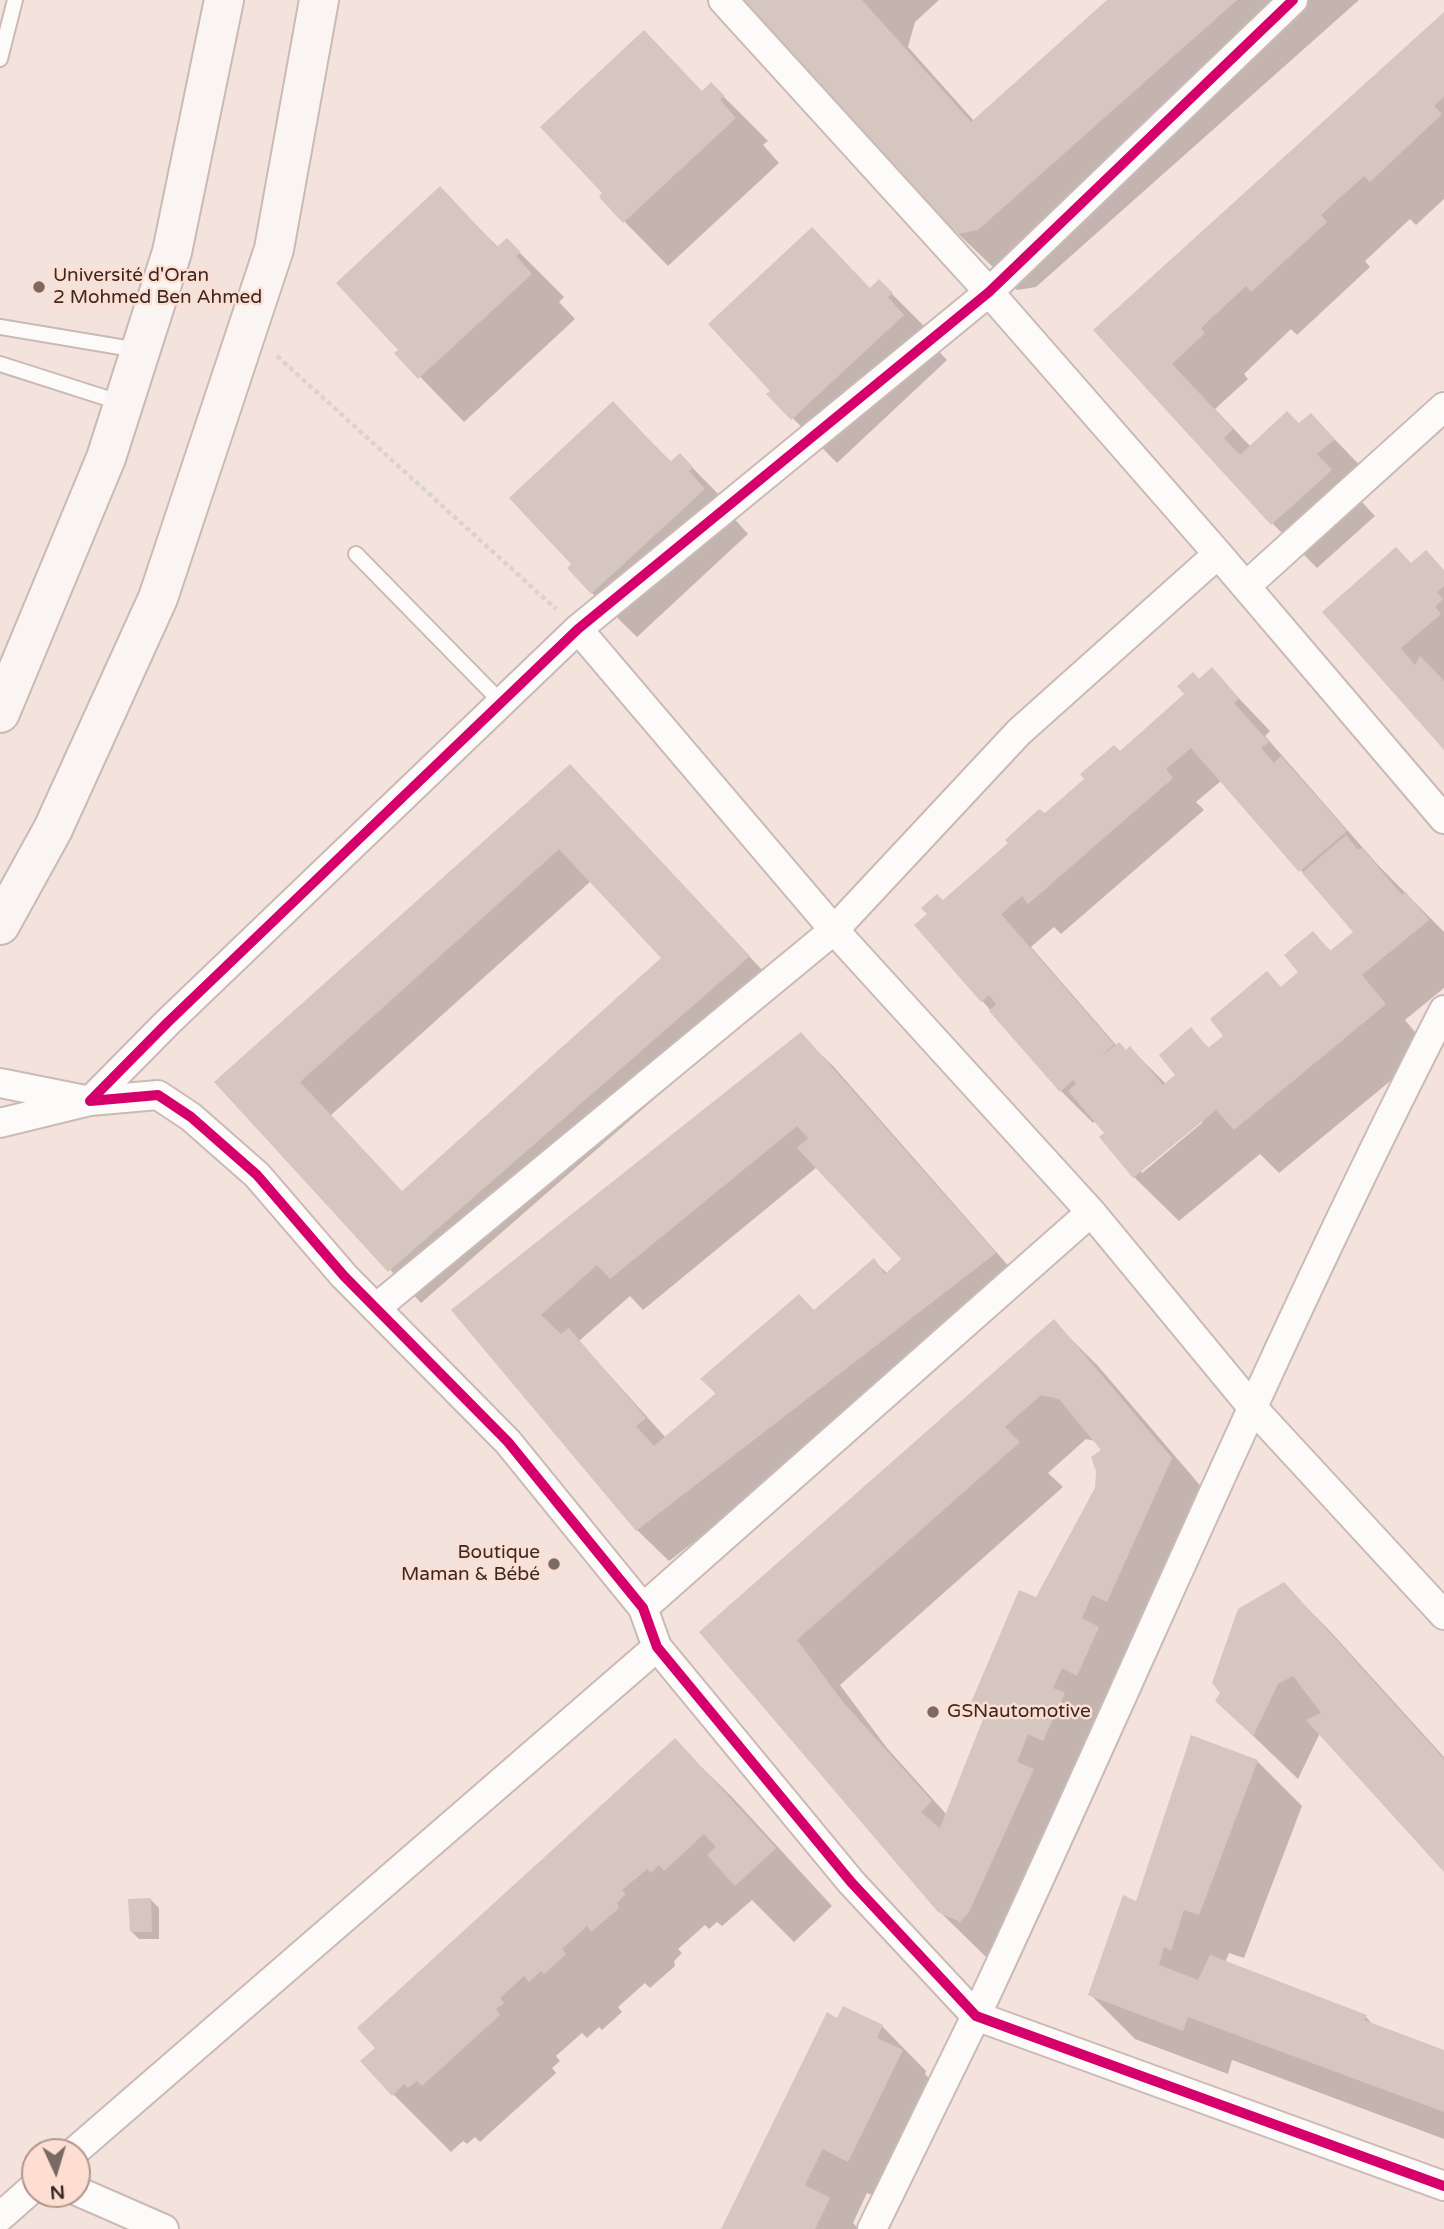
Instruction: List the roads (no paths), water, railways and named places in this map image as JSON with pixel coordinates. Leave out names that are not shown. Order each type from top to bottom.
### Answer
[{"type":"main road","points":[[0,713],[106,458],[172,252],[224,0]]},
{"type":"main road","points":[[0,925],[53,829],[158,598],[274,249],[319,0]]},
{"type":"street","points":[[723,0],[989,292],[1246,586],[1444,819]]},
{"type":"street","points":[[90,1101],[168,1022],[578,629],[989,292],[1293,0]]},
{"type":"street","points":[[1246,586],[1444,407]]},
{"type":"street","points":[[376,1308],[834,930],[1019,733],[1218,554]]},
{"type":"street","points":[[578,629],[834,930],[1091,1212],[1252,1408],[1444,1615]]},
{"type":"street","points":[[872,2229],[975,2016],[1252,1408],[1396,1104],[1444,1010]]},
{"type":"street","points":[[0,1083],[90,1101]]},
{"type":"street","points":[[0,1123],[90,1101],[158,1095],[191,1117],[257,1175],[344,1276],[508,1442],[643,1608],[657,1647],[851,1882],[975,2016],[1444,2186]]},
{"type":"street","points":[[643,1608],[1091,1212]]},
{"type":"street","points":[[90,2138],[657,1647]]},
{"type":"street","points":[[91,2197],[164,2229]]},
{"type":"street","points":[[0,2217],[21,2198]]},
{"type":"lane","points":[[0,59],[15,0]]},
{"type":"lane","points":[[0,327],[140,350]]},
{"type":"lane","points":[[0,364],[123,403]]},
{"type":"lane","points":[[356,554],[501,702]]},
{"type":"place","name":"Université d'Oran 2 Mohmed Ben Ahmed","points":[[39,287]]},
{"type":"place","name":"Boutique Maman & Bébé","points":[[554,1564]]},
{"type":"place","name":"GSNautomotive","points":[[933,1712]]}]
